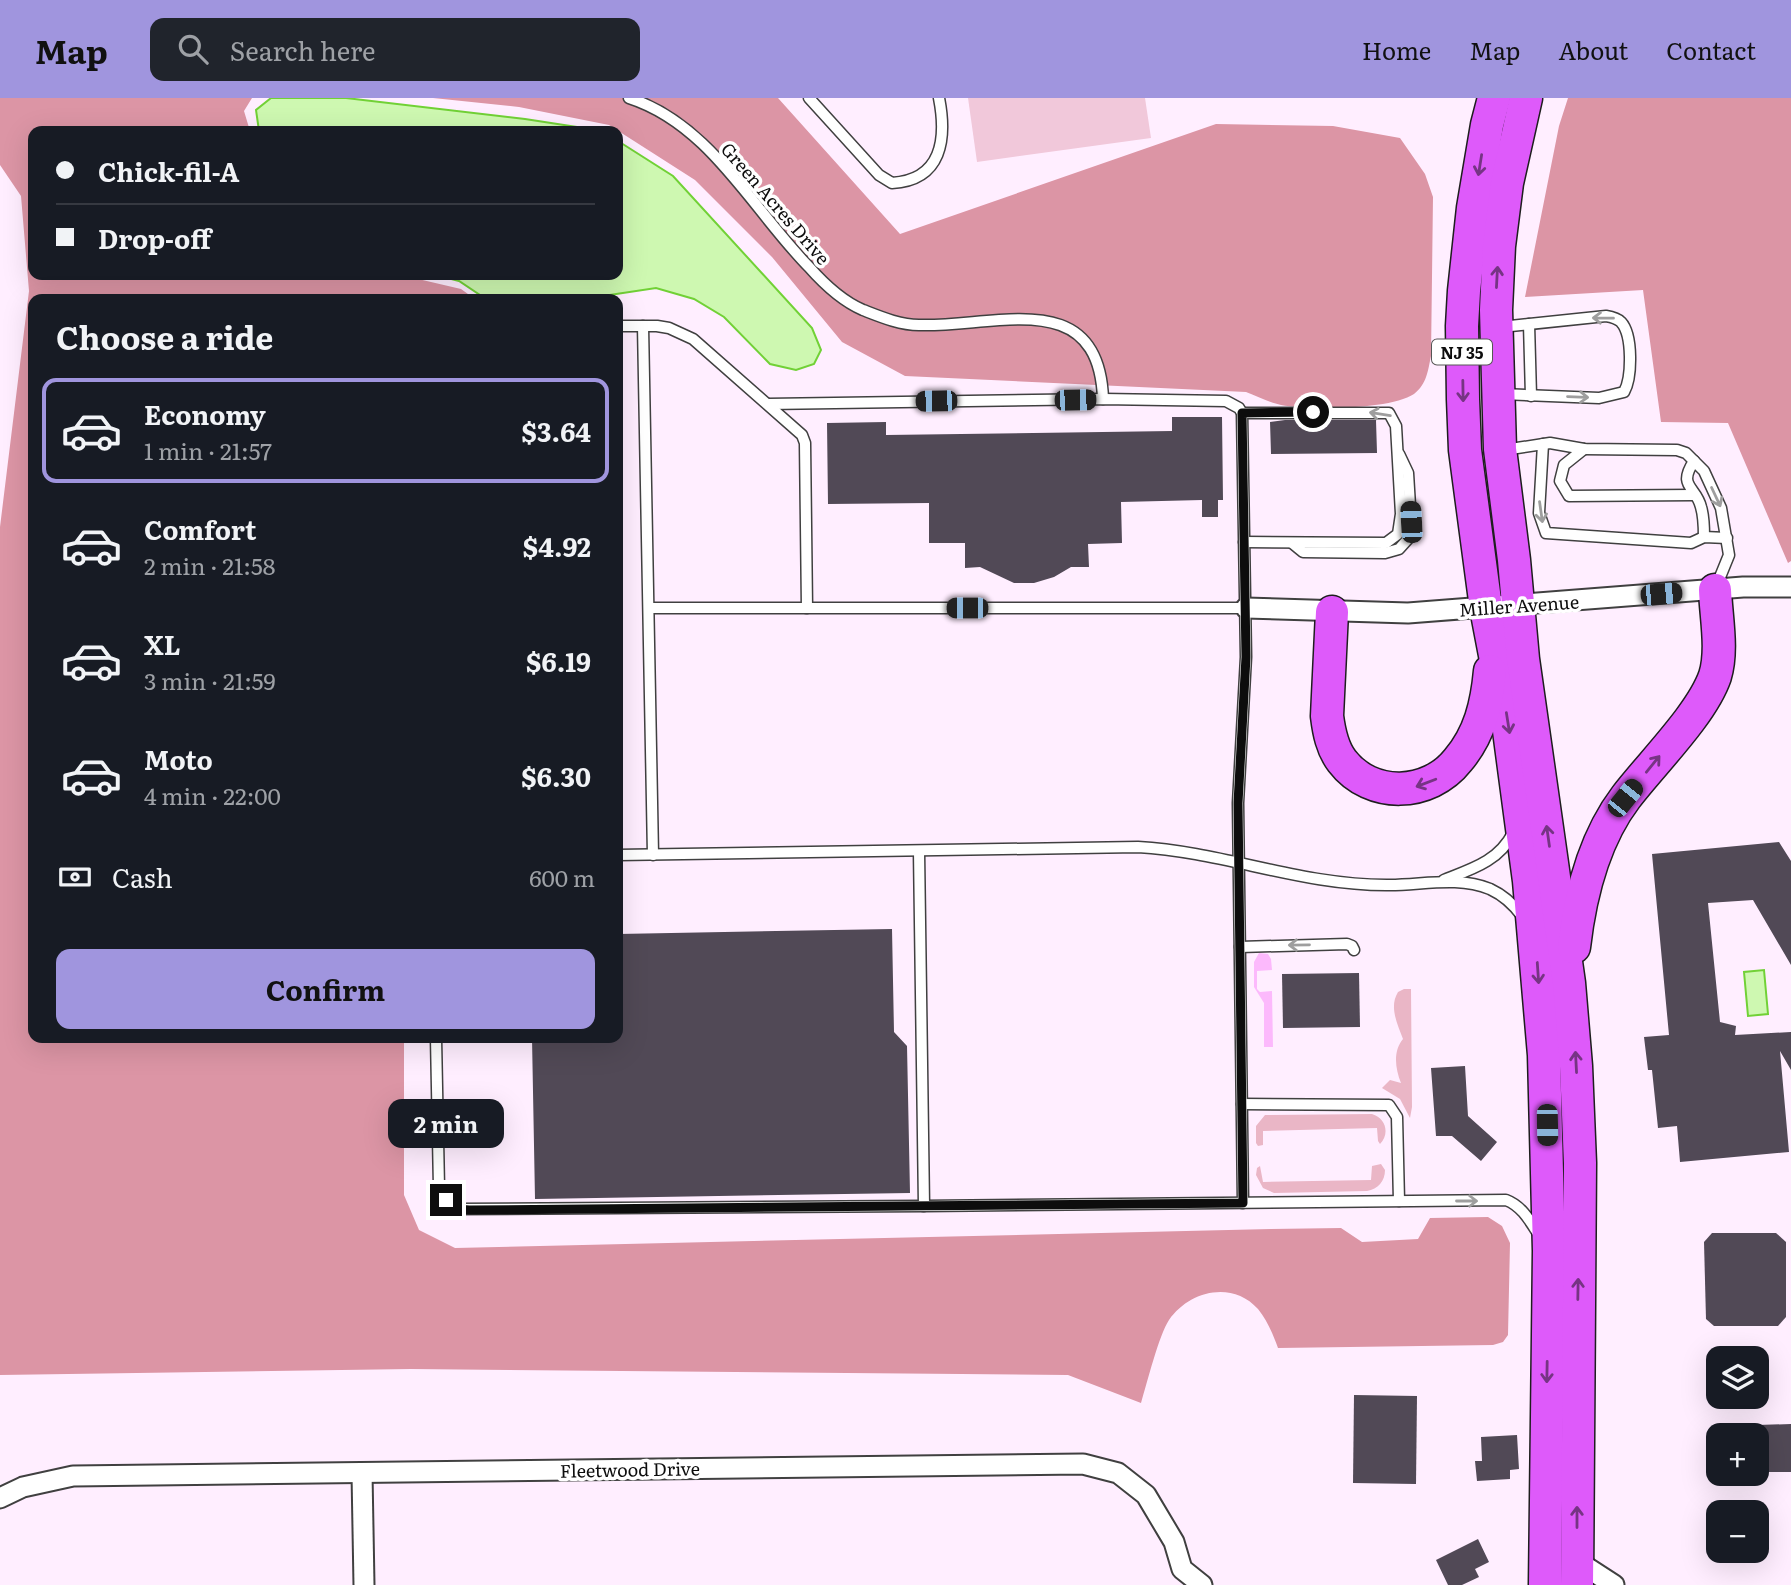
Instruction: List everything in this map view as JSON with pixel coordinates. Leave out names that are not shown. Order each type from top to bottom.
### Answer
[{"type":"highway","name":"NJ 35","points":[[1494,98],[1473,208],[1462,326],[1465,450],[1486,608],[1508,723],[1536,939],[1547,1106],[1549,1251],[1545,1585]]},
{"type":"highway","name":"NJ 35","points":[[1526,98],[1507,183],[1502,221],[1496,327],[1500,451],[1523,659],[1569,983],[1576,1066],[1580,1163],[1577,1573]]},
{"type":"highway","points":[[1569,983],[1583,894],[1601,839],[1625,798],[1696,710],[1715,675],[1718,661],[1715,590]]},
{"type":"highway","points":[[1332,612],[1327,716],[1329,732],[1343,762],[1357,776],[1374,785],[1390,789],[1425,785],[1443,775],[1471,743],[1483,713],[1493,642]]},
{"type":"street","name":"Miller Avenue","points":[[1246,608],[1408,613],[1743,587],[1791,587]]},
{"type":"street","name":"Fleetwood Drive","points":[[0,1498],[23,1488],[73,1476],[1083,1464],[1118,1473],[1146,1495],[1174,1542],[1181,1577],[1202,1585]]},
{"type":"street","points":[[362,1473],[364,1585]]},
{"type":"street","points":[[1577,1573],[1614,1585]]},
{"type":"lane","name":"Green Acres Drive","points":[[629,98],[646,104],[681,124],[708,148],[795,253],[826,285],[854,306],[886,319],[915,325],[1018,318],[1065,325],[1080,335],[1091,349],[1098,365],[1103,399]]},
{"type":"lane","points":[[808,98],[879,175],[892,183],[919,177],[935,159],[944,133],[939,98]]},
{"type":"lane","points":[[1496,327],[1606,316],[1616,318],[1623,324],[1627,334],[1630,365],[1629,384],[1624,392],[1599,398],[1499,394]]},
{"type":"lane","points":[[1529,324],[1531,396]]},
{"type":"lane","points":[[623,326],[669,328],[693,339],[798,429],[805,443],[807,608]]},
{"type":"lane","points":[[643,326],[653,855]]},
{"type":"lane","points":[[768,404],[1103,399],[1226,401],[1239,408],[1242,413],[1246,608],[1245,684],[1238,792],[1243,1203]]},
{"type":"lane","points":[[1242,413],[1386,412],[1391,415],[1395,423],[1401,522],[1398,534],[1391,541],[1379,544],[1244,542]]},
{"type":"lane","points":[[1500,451],[1543,444],[1584,449],[1677,450],[1686,453],[1704,471],[1721,508],[1729,555],[1715,590]]},
{"type":"lane","points":[[1543,444],[1539,513],[1546,533],[1691,543],[1704,537],[1727,538]]},
{"type":"lane","points":[[1584,449],[1564,465],[1560,481],[1569,496],[1693,495]]},
{"type":"lane","points":[[1694,461],[1686,473],[1688,486],[1701,504],[1704,537]]},
{"type":"lane","points":[[649,608],[1246,608]]},
{"type":"lane","points":[[623,855],[1138,847],[1171,849],[1300,877],[1349,884],[1394,885],[1444,880],[1484,864],[1501,853],[1512,836],[1520,813]]},
{"type":"lane","points":[[919,851],[924,1206]]},
{"type":"lane","points":[[1444,880],[1489,889],[1509,901],[1521,914],[1536,939]]},
{"type":"lane","points":[[1240,947],[1348,944],[1354,950]]},
{"type":"lane","points":[[436,1043],[439,1188],[446,1200],[458,1209],[1506,1200],[1528,1217],[1549,1251]]},
{"type":"lane","points":[[1242,1104],[1382,1104],[1392,1108],[1397,1118],[1399,1201]]},
{"type":"shaded area","points":[[0,98],[252,98],[244,111],[248,126],[28,126],[28,279],[21,196],[0,165]]},
{"type":"shaded area","points":[[271,98],[346,98],[570,126],[258,126],[256,110]]},
{"type":"shaded area","points":[[433,98],[778,98],[900,234],[1216,124],[1333,126],[1400,138],[1425,174],[1433,197],[1431,356],[1428,372],[1418,390],[1403,399],[1369,406],[1329,408],[1281,405],[1246,392],[905,376],[842,342],[772,257],[695,180],[623,134],[623,126],[611,126],[519,107]]},
{"type":"shaded area","points":[[968,98],[1145,98],[1151,138],[977,162]]},
{"type":"shaded area","points":[[1568,98],[1791,98],[1791,561],[1788,563],[1728,423],[1661,422],[1643,290],[1525,297],[1559,126]]},
{"type":"shaded area","points":[[623,144],[673,176],[812,328],[821,350],[814,364],[796,370],[770,364],[724,317],[694,299],[656,288],[616,294],[478,294],[455,280],[623,280]]},
{"type":"shaded area","points":[[28,280],[422,280],[461,289],[468,294],[29,294]]},
{"type":"shaded area","points":[[28,299],[28,1043],[404,1043],[404,1195],[419,1230],[455,1248],[1341,1228],[1362,1242],[1418,1239],[1430,1218],[1488,1217],[1502,1226],[1510,1243],[1508,1335],[1503,1342],[1493,1345],[1278,1348],[1270,1327],[1248,1300],[1236,1294],[1211,1293],[1188,1302],[1169,1320],[1157,1348],[1141,1403],[1068,1375],[411,1369],[0,1375],[0,527]]},
{"type":"shaded area","points":[[1764,970],[1768,1014],[1748,1016],[1744,972]]},
{"type":"shaded area","points":[[1411,989],[1410,1118],[1400,1099],[1382,1088],[1390,1080],[1401,1083],[1396,1060],[1403,1039],[1394,1003],[1398,992]]},
{"type":"shaded area","points":[[1372,1114],[1381,1119],[1385,1127],[1385,1136],[1380,1144],[1377,1128],[1263,1131],[1263,1145],[1258,1146],[1256,1143],[1256,1126],[1265,1115]]},
{"type":"shaded area","points":[[1381,1164],[1385,1170],[1382,1181],[1367,1191],[1274,1193],[1263,1188],[1256,1175],[1260,1166],[1263,1182],[1371,1180],[1372,1166]]},
{"type":"sand","points":[[1259,953],[1268,954],[1271,959],[1272,970],[1257,971],[1257,989],[1260,992],[1272,991],[1273,1047],[1264,1047],[1264,1003],[1254,987],[1254,962]]},
{"type":"building","points":[[1172,417],[1222,417],[1223,500],[1218,500],[1218,517],[1202,517],[1202,500],[1121,502],[1122,543],[1088,544],[1089,567],[1071,567],[1054,577],[1034,583],[1014,583],[980,567],[965,568],[965,543],[929,543],[929,503],[828,504],[827,423],[886,422],[886,435],[1172,431]]},
{"type":"building","points":[[1376,420],[1377,453],[1271,454],[1270,422]]},
{"type":"building","points":[[1779,842],[1791,861],[1791,965],[1753,900],[1708,903],[1720,1022],[1736,1026],[1735,1035],[1791,1032],[1791,1070],[1780,1051],[1789,1152],[1680,1162],[1677,1126],[1658,1128],[1652,1070],[1648,1070],[1644,1037],[1669,1035],[1652,854]]},
{"type":"building","points":[[892,929],[894,1032],[907,1046],[910,1193],[535,1199],[532,1043],[623,1043],[623,934]]},
{"type":"building","points":[[1359,973],[1360,1027],[1283,1028],[1282,974]]},
{"type":"building","points":[[1465,1066],[1468,1116],[1497,1142],[1481,1161],[1452,1136],[1436,1136],[1431,1068]]},
{"type":"building","points":[[1712,1233],[1776,1233],[1786,1242],[1786,1317],[1778,1326],[1714,1326],[1706,1319],[1704,1242]]},
{"type":"building","points":[[1354,1395],[1417,1396],[1416,1484],[1353,1483]]},
{"type":"building","points":[[1791,1424],[1791,1472],[1769,1472],[1769,1425]]},
{"type":"building","points":[[1517,1435],[1519,1469],[1510,1470],[1510,1479],[1477,1481],[1475,1461],[1482,1461],[1481,1437]]},
{"type":"building","points":[[1478,1539],[1489,1562],[1475,1569],[1479,1577],[1462,1585],[1448,1585],[1436,1560]]},
{"type":"route","points":[[446,1200],[458,1209],[469,1210],[1243,1203],[1238,803],[1246,657],[1242,413],[1313,412]]}]
